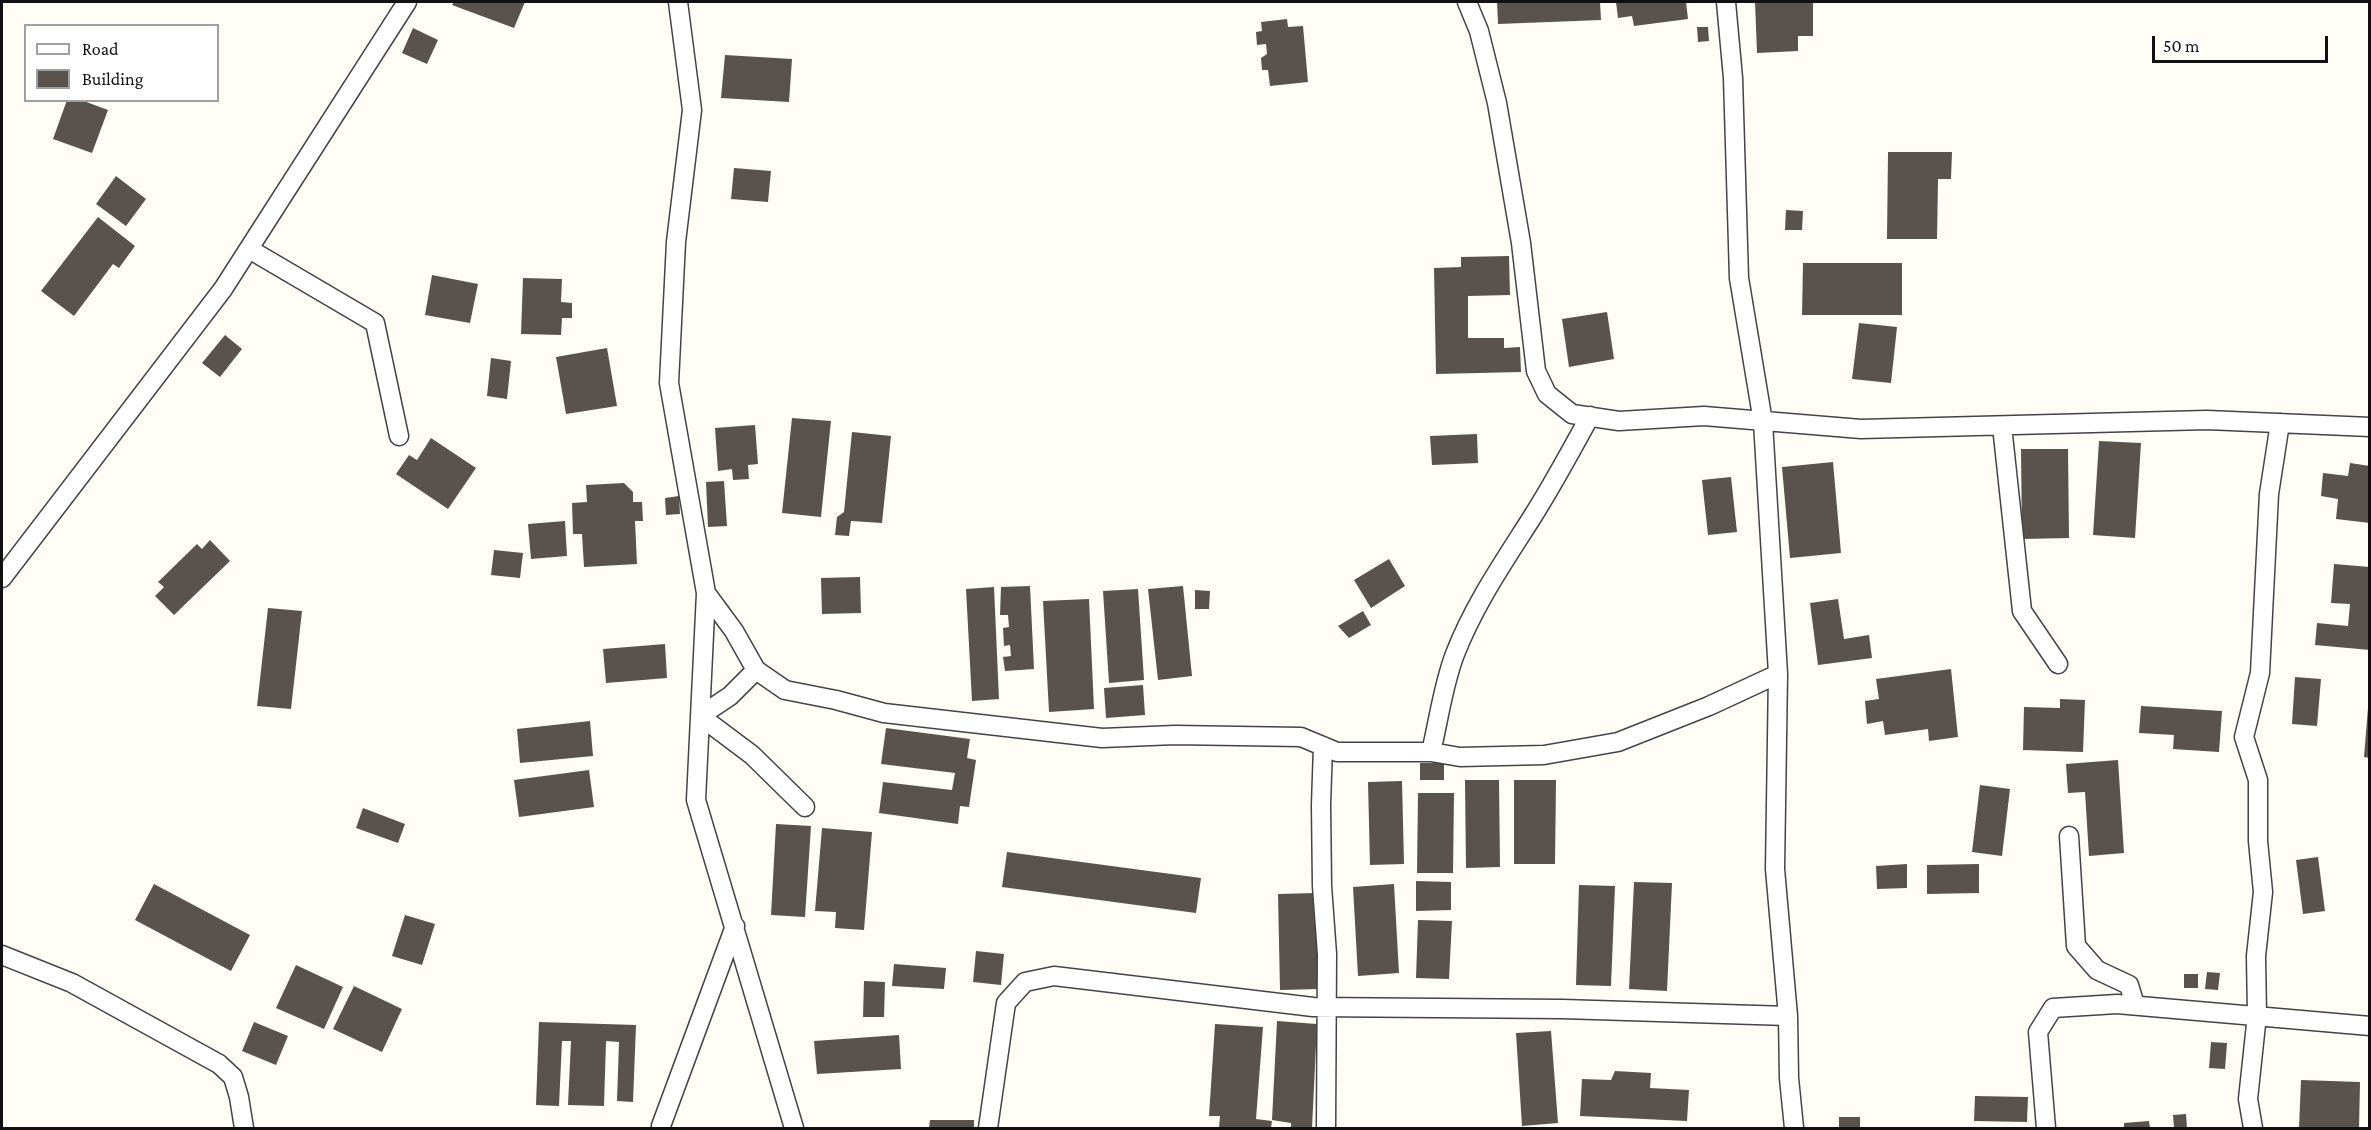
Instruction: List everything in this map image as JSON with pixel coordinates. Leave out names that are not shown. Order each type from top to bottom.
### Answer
[{"type":"street","points":[[2,578],[223,289],[407,2]]},
{"type":"street","points":[[678,2],[692,110],[676,242],[669,382],[706,593],[696,800],[794,1128]]},
{"type":"street","points":[[1467,2],[1479,31],[1497,103],[1521,243],[1536,371],[1547,394],[1572,414],[1619,421],[1704,416],[1861,429],[2207,420],[2370,427]]},
{"type":"street","points":[[1726,2],[1733,78],[1739,278],[1763,422],[1778,674],[1775,868],[1788,1016],[1789,1078],[1794,1128]]},
{"type":"street","points":[[249,249],[375,322],[399,436]]},
{"type":"street","points":[[1431,752],[1447,680],[1472,617],[1484,592],[1546,494],[1590,416]]},
{"type":"street","points":[[2253,1128],[2248,1099],[2257,1015],[2256,956],[2264,892],[2258,841],[2258,780],[2244,737],[2260,673],[2269,494],[2280,423]]},
{"type":"street","points":[[2001,426],[2022,611],[2058,664]]},
{"type":"street","points":[[706,593],[734,631],[756,670],[785,690],[836,700],[884,713],[1102,738],[1175,735],[1301,737],[1337,752],[1431,752],[1460,757],[1544,755],[1618,742],[1709,706],[1778,674]]},
{"type":"street","points":[[700,716],[730,696],[756,670]]},
{"type":"street","points":[[700,716],[752,755],[805,807]]},
{"type":"street","points":[[1323,746],[1321,805],[1328,1007],[1326,1128]]},
{"type":"street","points":[[2069,836],[2076,946],[2097,970],[2129,985],[2135,1005]]},
{"type":"street","points":[[661,1126],[735,926]]},
{"type":"street","points":[[2,955],[72,983],[219,1064],[233,1077],[244,1128]]},
{"type":"street","points":[[988,1128],[1006,1003],[1024,982],[1054,976],[1328,1007],[1573,1009],[1788,1016]]},
{"type":"street","points":[[2046,1128],[2038,1032],[2053,1008],[2135,1005],[2370,1026]]},
{"type":"building","points":[[454,2],[525,2],[514,28],[452,5]]},
{"type":"building","points":[[1497,2],[1600,2],[1601,20],[1498,24]]},
{"type":"building","points":[[1616,2],[1686,2],[1688,19],[1634,26],[1632,16],[1618,18]]},
{"type":"building","points":[[1755,2],[1813,2],[1813,36],[1798,36],[1798,51],[1757,53]]},
{"type":"building","points":[[1287,19],[1288,27],[1303,26],[1308,82],[1270,86],[1268,70],[1262,70],[1261,58],[1267,54],[1266,44],[1257,45],[1256,32],[1262,31],[1261,22]]},
{"type":"building","points":[[1697,27],[1708,27],[1709,41],[1698,42]]},
{"type":"building","points":[[413,28],[438,40],[427,64],[402,53]]},
{"type":"building","points":[[725,55],[792,59],[789,102],[721,98]]},
{"type":"building","points":[[66,102],[86,102],[108,110],[92,153],[53,139]]},
{"type":"building","points":[[1888,152],[1952,152],[1951,179],[1938,179],[1937,239],[1887,239]]},
{"type":"building","points":[[734,168],[771,171],[768,202],[731,199]]},
{"type":"building","points":[[116,176],[146,199],[126,226],[96,204]]},
{"type":"building","points":[[1786,210],[1803,211],[1802,230],[1785,230]]},
{"type":"building","points":[[98,217],[135,246],[119,268],[113,264],[74,316],[41,291]]},
{"type":"building","points":[[1509,256],[1510,295],[1468,296],[1468,338],[1504,338],[1504,348],[1520,347],[1521,372],[1436,374],[1434,268],[1461,267],[1461,257]]},
{"type":"building","points":[[1803,263],[1902,263],[1902,315],[1802,315]]},
{"type":"building","points":[[432,275],[478,284],[470,323],[425,315]]},
{"type":"building","points":[[523,278],[562,279],[561,302],[572,303],[572,318],[562,318],[561,335],[521,334]]},
{"type":"building","points":[[1607,312],[1614,359],[1569,367],[1562,319]]},
{"type":"building","points":[[1859,323],[1897,327],[1891,383],[1852,379]]},
{"type":"building","points":[[225,335],[242,349],[220,377],[202,363]]},
{"type":"building","points":[[607,348],[617,406],[566,414],[556,357]]},
{"type":"building","points":[[491,358],[511,361],[507,399],[487,396]]},
{"type":"building","points":[[792,418],[831,421],[821,517],[782,513]]},
{"type":"building","points":[[755,425],[758,464],[748,465],[749,479],[733,480],[732,469],[718,471],[715,428]]},
{"type":"building","points":[[852,432],[891,436],[882,523],[851,521],[849,536],[835,535],[837,517],[844,512]]},
{"type":"building","points":[[1477,434],[1478,463],[1432,465],[1430,436]]},
{"type":"building","points":[[431,438],[476,468],[448,509],[396,474],[409,455],[417,460]]},
{"type":"building","points":[[2099,441],[2141,443],[2135,538],[2093,535]]},
{"type":"building","points":[[2021,449],[2068,449],[2069,538],[2022,539]]},
{"type":"building","points":[[1833,462],[1841,553],[1790,558],[1782,467]]},
{"type":"building","points":[[2350,463],[2370,466],[2370,523],[2336,519],[2338,499],[2321,496],[2323,473],[2348,476]]},
{"type":"building","points":[[1731,477],[1737,532],[1708,535],[1702,480]]},
{"type":"building","points":[[724,481],[727,526],[708,527],[706,482]]},
{"type":"building","points":[[624,483],[633,492],[633,502],[642,502],[643,521],[635,521],[637,564],[584,567],[582,534],[573,534],[572,503],[587,502],[586,485]]},
{"type":"building","points":[[679,496],[680,514],[666,515],[665,498]]},
{"type":"building","points":[[565,521],[567,556],[531,559],[528,524]]},
{"type":"building","points":[[210,540],[230,561],[174,615],[155,596],[164,587],[158,582],[197,544],[202,549]]},
{"type":"building","points":[[494,550],[523,553],[520,578],[491,575]]},
{"type":"building","points":[[1389,559],[1405,586],[1371,608],[1354,580]]},
{"type":"building","points":[[2334,564],[2370,567],[2370,650],[2315,645],[2317,623],[2348,626],[2350,604],[2331,603]]},
{"type":"building","points":[[860,577],[861,613],[822,614],[821,578]]},
{"type":"building","points":[[1030,586],[1034,669],[1005,671],[1003,657],[1011,656],[1010,645],[1004,646],[1003,628],[1009,627],[1008,615],[1000,615],[1001,587]]},
{"type":"building","points":[[1183,586],[1192,676],[1158,680],[1148,589]]},
{"type":"building","points":[[994,587],[999,699],[972,701],[966,589]]},
{"type":"building","points":[[1138,589],[1144,680],[1109,683],[1103,591]]},
{"type":"building","points":[[1195,590],[1210,591],[1209,609],[1195,609]]},
{"type":"building","points":[[1089,599],[1094,709],[1049,712],[1043,601]]},
{"type":"building","points":[[1838,599],[1844,639],[1869,635],[1872,658],[1818,665],[1810,603]]},
{"type":"building","points":[[268,608],[302,611],[291,709],[257,706]]},
{"type":"building","points":[[1363,611],[1371,625],[1349,638],[1338,626]]},
{"type":"building","points":[[665,644],[667,678],[606,683],[603,649]]},
{"type":"building","points":[[1951,669],[1958,737],[1929,741],[1928,729],[1885,735],[1883,721],[1867,724],[1865,701],[1879,699],[1876,679]]},
{"type":"building","points":[[2295,677],[2321,679],[2317,726],[2292,724]]},
{"type":"building","points":[[1143,685],[1145,715],[1106,718],[1104,688]]},
{"type":"building","points":[[2060,699],[2085,700],[2083,752],[2023,750],[2024,707],[2060,708]]},
{"type":"building","points":[[2141,706],[2222,711],[2219,752],[2173,749],[2174,735],[2139,733]]},
{"type":"building","points":[[2368,708],[2370,708],[2370,758],[2364,757]]},
{"type":"building","points":[[590,721],[593,756],[520,763],[517,729]]},
{"type":"building","points":[[886,728],[970,739],[967,758],[976,760],[969,807],[960,806],[958,824],[879,813],[883,782],[952,790],[955,773],[881,764]]},
{"type":"building","points":[[2118,760],[2124,853],[2089,856],[2085,792],[2068,793],[2066,764]]},
{"type":"building","points":[[1420,763],[1444,763],[1444,780],[1420,780]]},
{"type":"building","points":[[589,770],[594,807],[519,817],[514,780]]},
{"type":"building","points":[[1465,780],[1499,780],[1500,867],[1466,868]]},
{"type":"building","points":[[1514,780],[1556,780],[1555,864],[1514,864]]},
{"type":"building","points":[[1402,781],[1404,864],[1370,865],[1368,782]]},
{"type":"building","points":[[1980,785],[2010,789],[2002,856],[1972,852]]},
{"type":"building","points":[[1418,793],[1454,793],[1453,873],[1417,873]]},
{"type":"building","points":[[363,808],[405,824],[398,843],[356,828]]},
{"type":"building","points":[[776,824],[811,826],[805,917],[771,915]]},
{"type":"building","points":[[822,828],[872,832],[864,930],[835,928],[836,912],[815,911]]},
{"type":"building","points":[[1007,852],[1201,878],[1196,913],[1002,887]]},
{"type":"building","points":[[2318,857],[2325,911],[2303,914],[2296,860]]},
{"type":"building","points":[[1907,864],[1907,888],[1877,889],[1876,866]]},
{"type":"building","points":[[1979,864],[1979,893],[1927,894],[1927,865]]},
{"type":"building","points":[[1416,881],[1451,882],[1451,910],[1416,911]]},
{"type":"building","points":[[1634,882],[1672,883],[1667,991],[1629,989]]},
{"type":"building","points":[[154,884],[250,935],[231,971],[135,920]]},
{"type":"building","points":[[1394,884],[1399,973],[1358,976],[1353,887]]},
{"type":"building","points":[[1579,885],[1615,886],[1611,986],[1576,985]]},
{"type":"building","points":[[1316,893],[1319,989],[1280,990],[1278,894]]},
{"type":"building","points":[[405,915],[435,924],[422,965],[392,956]]},
{"type":"building","points":[[1418,920],[1452,921],[1449,979],[1416,978]]},
{"type":"building","points":[[976,951],[1004,954],[1001,985],[973,982]]},
{"type":"building","points":[[894,964],[946,968],[944,989],[892,986]]},
{"type":"building","points":[[296,965],[343,987],[324,1029],[276,1008]]},
{"type":"building","points":[[2207,972],[2220,973],[2218,990],[2205,989]]},
{"type":"building","points":[[2184,974],[2198,974],[2198,988],[2184,988]]},
{"type":"building","points":[[864,981],[885,982],[884,1017],[863,1017]]},
{"type":"building","points":[[354,986],[402,1009],[382,1052],[333,1029]]},
{"type":"building","points":[[1277,1021],[1317,1024],[1312,1128],[1291,1128],[1291,1123],[1272,1120]]},
{"type":"building","points":[[254,1022],[288,1036],[276,1065],[242,1051]]},
{"type":"building","points":[[539,1022],[636,1025],[633,1102],[617,1101],[619,1042],[606,1041],[604,1106],[568,1105],[571,1041],[562,1041],[559,1106],[536,1105]]},
{"type":"building","points":[[1215,1024],[1263,1027],[1256,1119],[1272,1121],[1271,1128],[1219,1128],[1220,1116],[1209,1116]]},
{"type":"building","points":[[1551,1031],[1558,1123],[1522,1126],[1516,1033]]},
{"type":"building","points":[[899,1035],[901,1069],[817,1074],[814,1041]]},
{"type":"building","points":[[2211,1042],[2227,1043],[2225,1069],[2209,1068]]},
{"type":"building","points":[[1615,1071],[1651,1073],[1650,1088],[1689,1090],[1687,1121],[1580,1116],[1582,1079],[1611,1080]]},
{"type":"building","points":[[2301,1080],[2360,1082],[2359,1128],[2299,1128]]},
{"type":"building","points":[[1975,1096],[2028,1097],[2027,1122],[1974,1121]]},
{"type":"building","points":[[2186,1114],[2187,1128],[2174,1128],[2173,1115]]},
{"type":"building","points":[[1839,1117],[1860,1117],[1860,1128],[1839,1128]]},
{"type":"building","points":[[930,1120],[974,1120],[974,1128],[929,1128]]},
{"type":"building","points":[[2149,1121],[2150,1128],[2124,1128],[2124,1123]]}]
